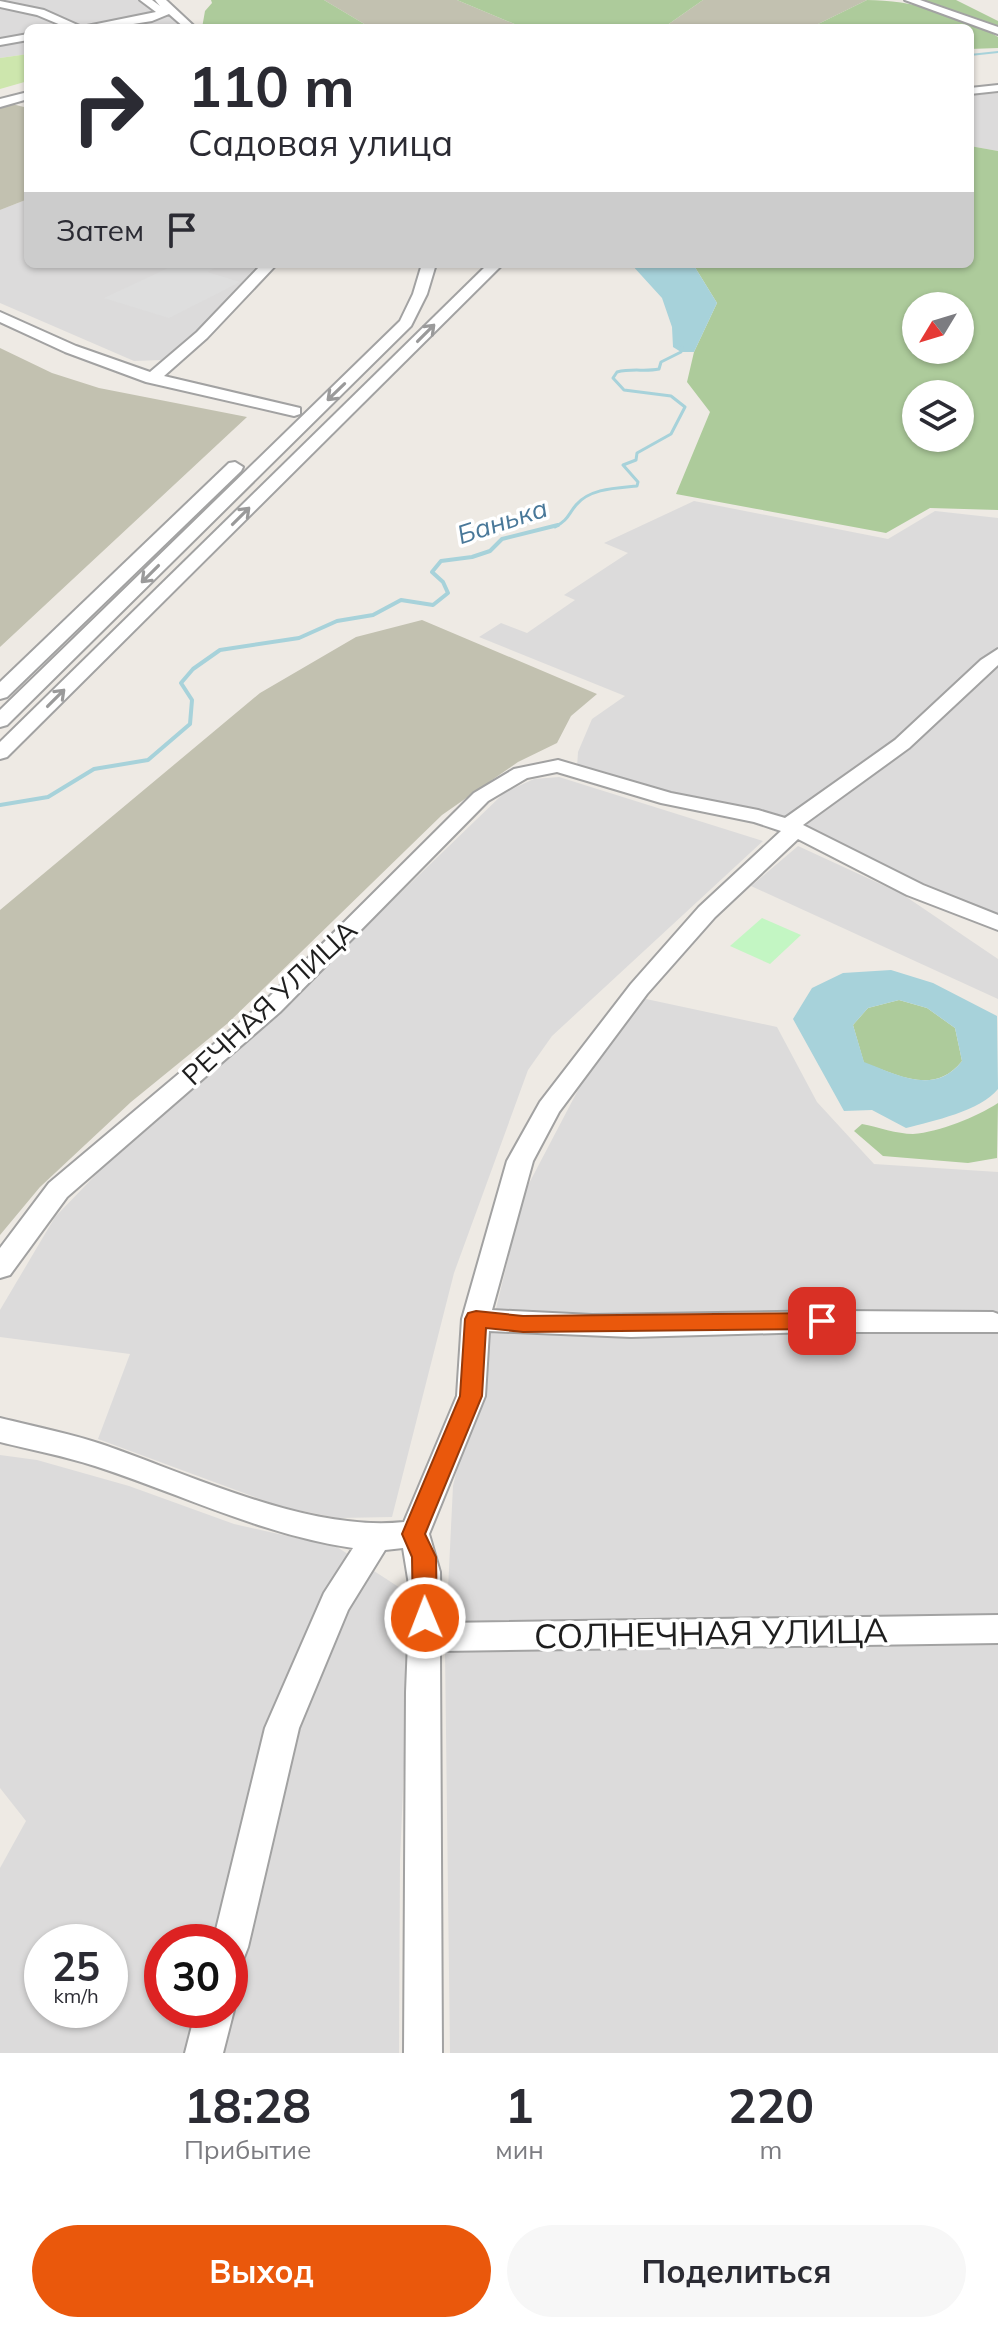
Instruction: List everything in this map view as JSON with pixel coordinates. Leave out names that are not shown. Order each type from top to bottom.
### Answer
[{"type":"street","points":[[113,24],[164,13],[145,0]]},
{"type":"street","points":[[160,0],[187,24]]},
{"type":"street","points":[[910,0],[998,31]]},
{"type":"street","points":[[0,4],[40,12],[68,24]]},
{"type":"street","points":[[0,42],[24,38]]},
{"type":"street","points":[[974,91],[998,88]]},
{"type":"street","points":[[0,103],[24,96]]},
{"type":"street","points":[[151,379],[212,325],[266,268]]},
{"type":"street","points":[[0,753],[492,268]]},
{"type":"street","points":[[0,693],[385,325],[428,270]]},
{"type":"street","points":[[0,721],[390,339],[414,309],[428,270]]},
{"type":"street","points":[[0,316],[88,357],[151,379],[206,394],[294,411]]},
{"type":"street","points":[[423,2053],[424,1557],[414,1534],[471,1396],[476,1319],[520,1161],[549,1108],[591,1049],[707,912],[791,829],[917,731],[963,684],[998,655]]},
{"type":"street","name":"РЕЧНАЯ УЛИЦА","points":[[0,1268],[58,1190],[272,1007],[481,797],[521,773],[558,766],[668,799],[758,816],[791,829]]},
{"type":"street","points":[[791,829],[915,890],[998,923]]},
{"type":"street","points":[[476,1319],[523,1324],[993,1323]]},
{"type":"street","points":[[0,1430],[98,1455],[223,1501],[326,1531],[376,1538],[414,1534]]},
{"type":"street","points":[[235,1924],[282,1728],[335,1603],[376,1538]]},
{"type":"street","name":"СОЛНЕЧНАЯ УЛИЦА","points":[[425,1637],[998,1629]]},
{"type":"street","points":[[204,2053],[210,2028]]},
{"type":"shaded area","points":[[0,0],[154,0],[179,24],[24,24],[24,55],[0,58]]},
{"type":"shaded area","points":[[324,0],[457,0],[514,24],[364,24]]},
{"type":"shaded area","points":[[703,0],[867,0],[818,24],[669,24]]},
{"type":"shaded area","points":[[998,93],[998,151],[974,147],[974,95]]},
{"type":"shaded area","points":[[12,104],[24,107],[24,201],[0,210],[0,107]]},
{"type":"shaded area","points":[[24,201],[24,268],[260,268],[205,328],[162,360],[134,361],[0,303],[0,210]]},
{"type":"shaded area","points":[[168,268],[214,268],[207,272],[240,282],[169,318],[104,298]]},
{"type":"shaded area","points":[[0,348],[52,373],[99,388],[247,417],[0,647]]},
{"type":"shaded area","points":[[694,501],[888,539],[935,511],[998,518],[998,918],[902,878],[775,813],[646,787],[577,768],[578,752],[592,719],[625,696],[479,637],[501,623],[527,633],[575,600],[564,595],[628,553],[604,543]]},
{"type":"shaded area","points":[[422,620],[597,694],[571,716],[557,743],[518,762],[442,815],[228,1023],[131,1102],[40,1187],[0,1235],[0,910],[260,693],[356,637]]},
{"type":"shaded area","points":[[559,777],[763,841],[552,1036],[528,1070],[454,1273],[392,1517],[338,1518],[282,1507],[98,1439],[130,1354],[0,1337],[0,1310],[55,1217],[111,1159],[274,1015],[505,792],[534,779]]},
{"type":"shaded area","points":[[798,846],[902,894],[998,959],[998,999],[751,886]]},
{"type":"shaded area","points":[[646,999],[777,1027],[817,1102],[874,1164],[998,1172],[998,2053],[450,2053],[445,1652],[453,1486],[524,1193],[589,1069],[618,1023]]},
{"type":"shaded area","points":[[0,1455],[37,1460],[129,1486],[234,1524],[337,1547],[411,1595],[400,1861],[399,2053],[0,2053],[0,1868],[26,1821],[0,1788]]},
{"type":"green space","points":[[211,0],[324,0],[364,24],[203,24],[205,11]]},
{"type":"green space","points":[[457,0],[703,0],[669,24],[514,24]]},
{"type":"green space","points":[[867,0],[918,6],[973,24],[818,24]]},
{"type":"green space","points":[[920,0],[956,0],[998,21],[998,27]]},
{"type":"green space","points":[[974,25],[998,37],[998,48],[974,49]]},
{"type":"green space","points":[[24,55],[24,82],[0,89],[0,58]]},
{"type":"green space","points":[[974,147],[998,151],[998,510],[930,508],[886,533],[676,494],[710,412],[687,382],[694,352],[717,303],[695,268],[974,268]]},
{"type":"green space","points":[[762,918],[801,935],[770,964],[730,946]]},
{"type":"green space","points":[[899,1000],[927,1008],[955,1028],[962,1061],[951,1072],[940,1078],[916,1080],[864,1063],[853,1025],[868,1008]]},
{"type":"green space","points":[[998,1103],[997,1158],[968,1163],[883,1156],[854,1131],[862,1124],[901,1133],[924,1133],[957,1123]]},
{"type":"water","points":[[635,268],[695,268],[717,303],[694,352],[681,352],[673,347],[672,327],[662,298]]},
{"type":"water","points":[[891,970],[933,983],[997,1016],[998,1089],[968,1109],[906,1128],[872,1110],[844,1111],[793,1019],[812,988],[843,973]],"holes":[[[899,1000],[927,1008],[955,1028],[962,1061],[951,1072],[940,1078],[916,1080],[864,1062],[853,1025],[868,1008]]]},
{"type":"waterway","name":"Банька","points":[[974,55],[998,52]]},
{"type":"waterway","name":"Банька","points":[[557,525],[589,495],[637,486],[638,482],[623,465],[636,460],[637,453],[671,434],[685,407],[671,396],[624,390],[613,378],[617,372],[659,369],[661,362],[681,352],[682,347]]},
{"type":"waterway","name":"Банька","points":[[0,805],[48,797],[94,769],[148,760],[190,724],[192,700],[181,683],[193,669],[220,650],[299,638],[337,621],[373,615],[401,600],[433,605],[448,593],[443,582],[432,572],[441,561],[472,557],[490,551],[502,539],[557,525]]},
{"type":"route","points":[[425,1618],[424,1557],[414,1534],[471,1396],[476,1319],[523,1324],[677,1325],[822,1321]]}]
